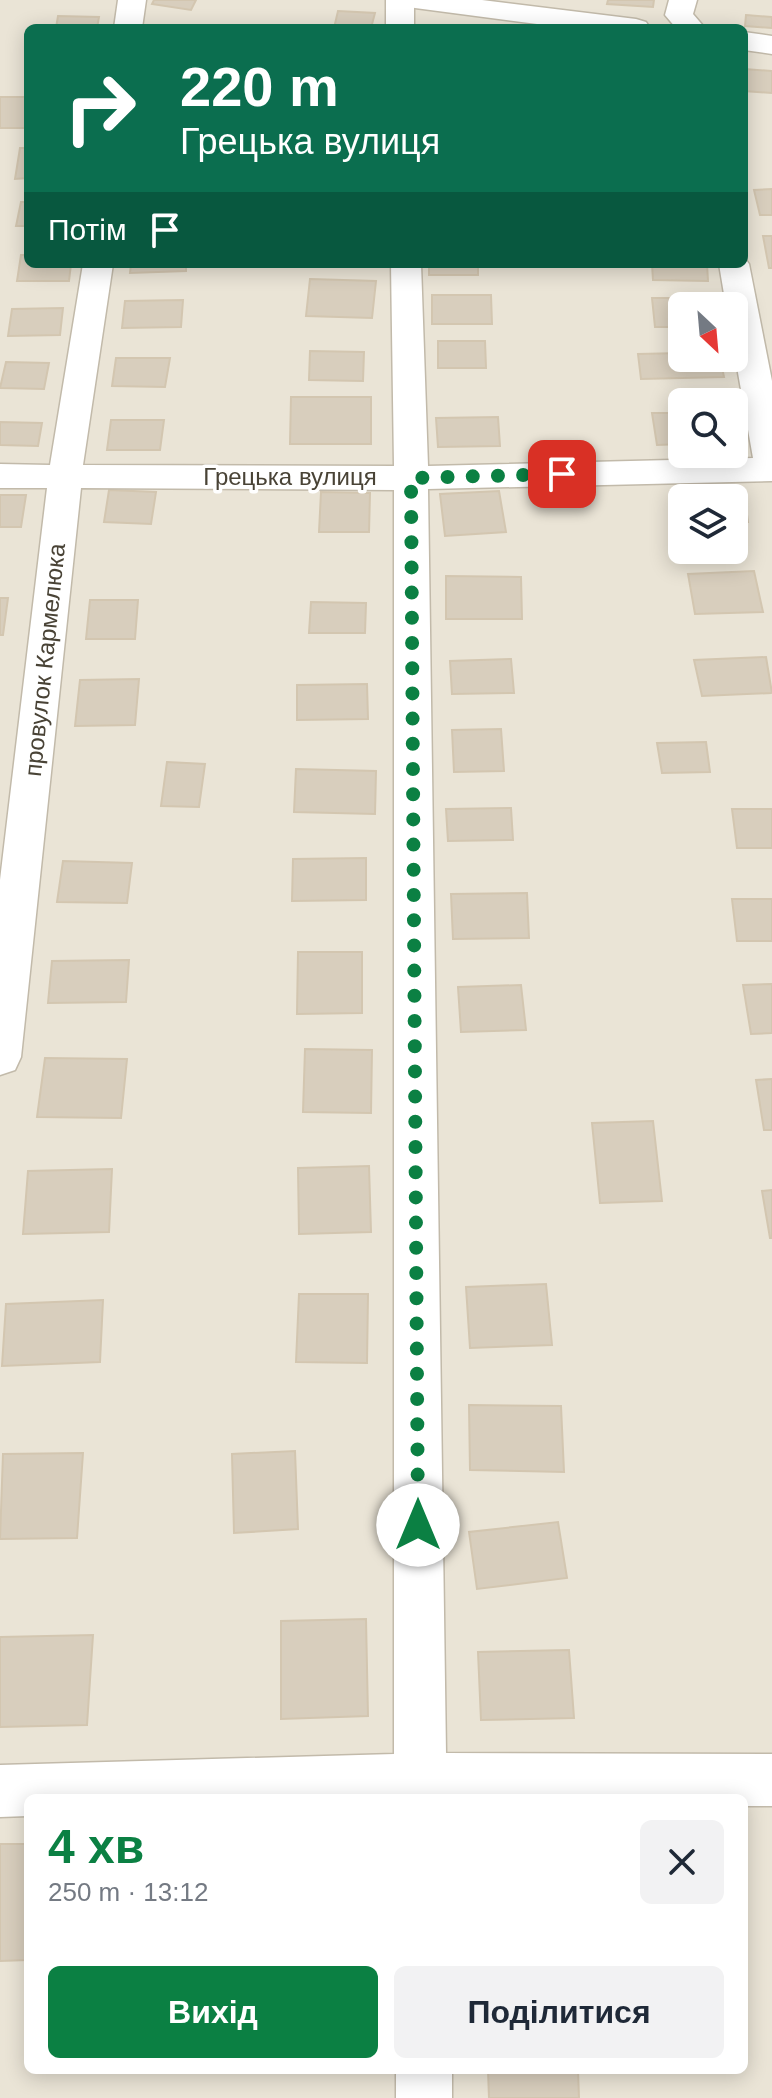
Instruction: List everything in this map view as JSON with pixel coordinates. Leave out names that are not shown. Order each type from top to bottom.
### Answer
[{"type":"street","points":[[129,24],[132,0]]},
{"type":"street","points":[[400,0],[400,24]]},
{"type":"street","points":[[415,0],[604,24]]},
{"type":"street","points":[[683,0],[679,15],[687,24]]},
{"type":"street","points":[[748,42],[772,45]]},
{"type":"street","name":"провулок Кармелюка","points":[[0,1057],[65,475],[97,268]]},
{"type":"street","points":[[406,268],[411,478],[420,1788]]},
{"type":"street","points":[[735,268],[772,469]]},
{"type":"street","name":"Грецька вулиця","points":[[0,476],[411,478],[772,469]]},
{"type":"street","points":[[0,1791],[420,1788],[772,1780]]},
{"type":"street","points":[[424,2074],[424,2098]]},
{"type":"shaded area","points":[[0,0],[772,0],[772,2098],[0,2098]]},
{"type":"building","points":[[154,0],[196,0],[191,10],[152,4]]},
{"type":"building","points":[[608,0],[654,0],[653,7],[607,4]]},
{"type":"building","points":[[338,11],[375,13],[372,24],[335,24]]},
{"type":"building","points":[[746,15],[772,17],[772,28],[745,24]]},
{"type":"building","points":[[58,16],[99,17],[98,24],[57,24]]},
{"type":"building","points":[[748,69],[772,71],[772,93],[748,91]]},
{"type":"building","points":[[0,97],[24,97],[24,128],[0,128]]},
{"type":"building","points":[[20,148],[24,148],[24,178],[15,179]]},
{"type":"building","points":[[772,189],[772,215],[760,215],[754,190]]},
{"type":"building","points":[[21,202],[24,202],[24,226],[16,226]]},
{"type":"building","points":[[763,236],[772,236],[772,268],[769,268]]},
{"type":"building","points":[[21,255],[24,255],[24,268],[71,268],[69,281],[17,281]]},
{"type":"building","points":[[131,268],[186,268],[186,271],[130,273]]},
{"type":"building","points":[[429,268],[478,268],[478,275],[429,275]]},
{"type":"building","points":[[652,268],[707,268],[708,281],[653,280]]},
{"type":"building","points":[[310,279],[376,281],[372,318],[306,316]]},
{"type":"building","points":[[432,295],[491,295],[492,324],[432,324]]},
{"type":"building","points":[[652,298],[668,298],[668,327],[655,327]]},
{"type":"building","points":[[183,300],[181,327],[122,328],[125,301]]},
{"type":"building","points":[[63,308],[60,335],[8,336],[12,309]]},
{"type":"building","points":[[438,341],[485,341],[486,368],[438,368]]},
{"type":"building","points":[[310,351],[364,352],[363,381],[309,380]]},
{"type":"building","points":[[668,353],[668,372],[723,372],[724,377],[641,379],[638,354]]},
{"type":"building","points":[[116,358],[170,358],[165,387],[112,386]]},
{"type":"building","points":[[6,362],[49,363],[44,389],[0,388]]},
{"type":"building","points":[[291,397],[371,397],[371,444],[290,444]]},
{"type":"building","points":[[652,413],[668,413],[668,445],[657,445]]},
{"type":"building","points":[[498,417],[500,446],[438,447],[436,418]]},
{"type":"building","points":[[111,420],[164,420],[160,450],[107,450]]},
{"type":"building","points":[[0,422],[42,423],[38,446],[0,445]]},
{"type":"building","points":[[109,490],[156,492],[151,524],[104,522]]},
{"type":"building","points":[[499,491],[506,532],[445,536],[440,494]]},
{"type":"building","points":[[321,492],[370,493],[369,532],[319,532]]},
{"type":"building","points":[[0,495],[26,495],[21,527],[0,527]]},
{"type":"building","points":[[754,571],[763,612],[695,614],[688,574]]},
{"type":"building","points":[[446,576],[521,577],[522,619],[446,619]]},
{"type":"building","points":[[0,598],[8,598],[3,635],[0,635]]},
{"type":"building","points":[[90,600],[138,600],[135,639],[86,639]]},
{"type":"building","points":[[311,602],[366,603],[365,633],[309,633]]},
{"type":"building","points":[[766,657],[772,693],[702,696],[694,660]]},
{"type":"building","points":[[511,659],[514,693],[452,694],[450,661]]},
{"type":"building","points":[[139,679],[135,725],[75,726],[80,680]]},
{"type":"building","points":[[367,684],[368,719],[297,720],[297,685]]},
{"type":"building","points":[[501,729],[504,771],[454,772],[452,730]]},
{"type":"building","points":[[706,742],[710,772],[662,773],[657,743]]},
{"type":"building","points":[[167,762],[205,764],[199,807],[161,806]]},
{"type":"building","points":[[296,769],[376,771],[375,814],[294,812]]},
{"type":"building","points":[[511,808],[513,840],[448,841],[446,809]]},
{"type":"building","points":[[732,809],[772,809],[772,848],[737,848]]},
{"type":"building","points":[[366,858],[366,900],[292,901],[293,859]]},
{"type":"building","points":[[63,861],[132,863],[127,903],[57,902]]},
{"type":"building","points":[[527,893],[529,938],[453,939],[451,894]]},
{"type":"building","points":[[732,899],[772,899],[772,941],[737,941]]},
{"type":"building","points":[[298,952],[362,952],[362,1013],[297,1014]]},
{"type":"building","points":[[129,960],[126,1002],[48,1003],[52,961]]},
{"type":"building","points":[[772,984],[772,1033],[751,1034],[743,985]]},
{"type":"building","points":[[521,985],[526,1030],[461,1032],[458,987]]},
{"type":"building","points":[[305,1049],[372,1050],[371,1113],[303,1112]]},
{"type":"building","points":[[45,1058],[127,1059],[121,1118],[37,1117]]},
{"type":"building","points":[[772,1079],[772,1130],[764,1130],[756,1080]]},
{"type":"building","points":[[653,1121],[662,1201],[600,1203],[592,1123]]},
{"type":"building","points":[[369,1166],[371,1232],[299,1234],[298,1168]]},
{"type":"building","points":[[112,1169],[109,1232],[23,1234],[28,1171]]},
{"type":"building","points":[[772,1190],[772,1238],[770,1238],[762,1191]]},
{"type":"building","points":[[546,1284],[552,1345],[470,1348],[466,1287]]},
{"type":"building","points":[[299,1294],[368,1294],[367,1363],[296,1362]]},
{"type":"building","points":[[103,1300],[100,1362],[2,1366],[6,1304]]},
{"type":"building","points":[[469,1405],[561,1406],[564,1472],[470,1470]]},
{"type":"building","points":[[295,1451],[298,1529],[234,1533],[232,1454]]},
{"type":"building","points":[[83,1453],[77,1538],[0,1539],[3,1454]]},
{"type":"building","points":[[558,1522],[567,1578],[477,1589],[469,1532]]},
{"type":"building","points":[[366,1619],[368,1716],[281,1719],[281,1621]]},
{"type":"building","points":[[93,1635],[87,1725],[0,1727],[0,1637]]},
{"type":"building","points":[[569,1650],[574,1718],[481,1720],[478,1652]]},
{"type":"building","points":[[0,1844],[24,1844],[24,1960],[0,1961]]},
{"type":"building","points":[[488,2074],[578,2074],[579,2098],[489,2098]]},
{"type":"route","points":[[418,1525],[411,478],[562,474]]}]
